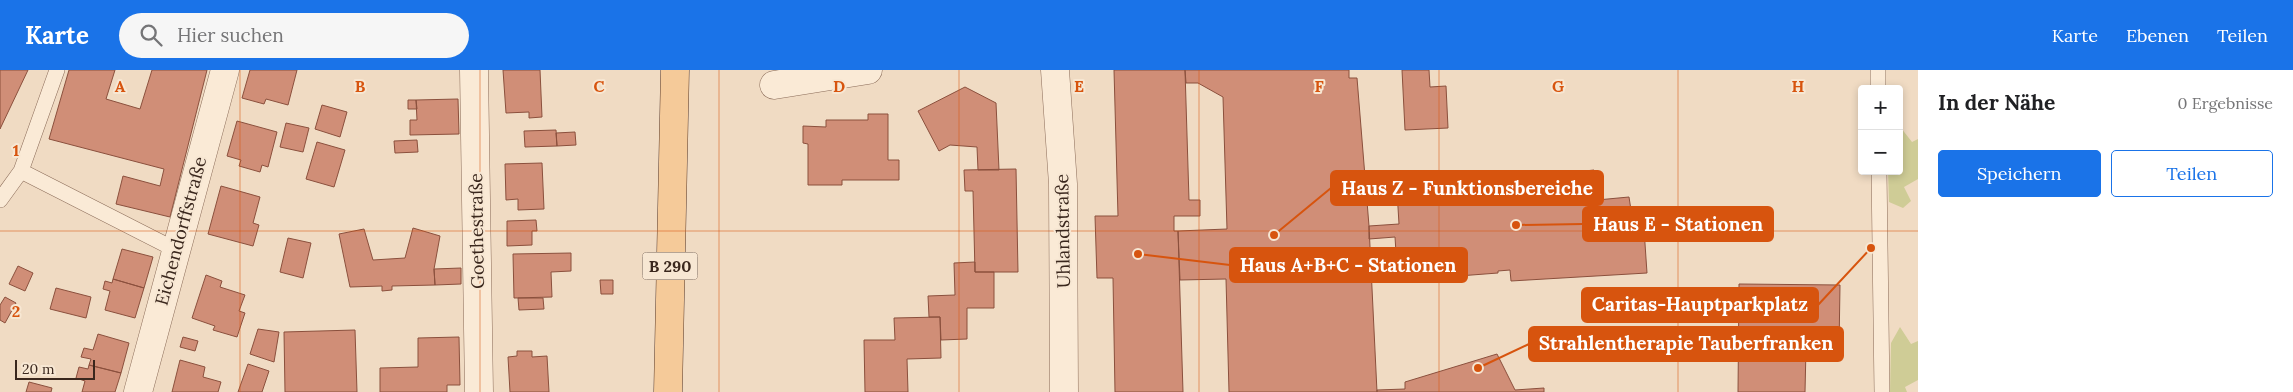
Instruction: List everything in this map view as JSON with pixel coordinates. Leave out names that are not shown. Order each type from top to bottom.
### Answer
[{"type":"main road","name":"B 290","points":[[668,392],[675,70]]},
{"type":"street","name":"Eichendorffstraße","points":[[138,392],[225,70]]},
{"type":"street","name":"Goethestraße","points":[[474,70],[479,392]]},
{"type":"street","points":[[774,85],[868,70]]},
{"type":"street","name":"Uhlandstraße","points":[[1055,70],[1063,184],[1064,392]]},
{"type":"lane","points":[[0,200],[21,171],[57,70]]},
{"type":"lane","points":[[1878,70],[1878,85]]},
{"type":"lane","points":[[21,171],[176,250]]},
{"type":"lane","points":[[1879,175],[1882,392]]},
{"type":"shaded area","points":[[1903,131],[1912,142],[1918,139],[1918,179],[1904,187],[1911,201],[1903,208],[1889,202],[1888,175],[1903,175]]},
{"type":"shaded area","points":[[1900,327],[1911,344],[1918,341],[1918,380],[1905,387],[1907,392],[1890,392],[1891,343]]},
{"type":"building","points":[[0,70],[28,70],[0,129]]},
{"type":"building","points":[[69,70],[115,70],[106,99],[140,109],[152,70],[207,70],[170,217],[116,204],[123,176],[160,186],[164,169],[49,139]]},
{"type":"building","points":[[250,70],[297,70],[288,105],[266,99],[264,104],[242,98]]},
{"type":"building","points":[[503,70],[540,70],[542,117],[529,118],[529,112],[506,113]]},
{"type":"building","points":[[1114,70],[1185,70],[1189,200],[1200,200],[1200,216],[1174,216],[1174,231],[1178,231],[1183,392],[1115,392],[1113,278],[1097,278],[1095,216],[1118,216]]},
{"type":"building","points":[[1185,70],[1349,70],[1349,78],[1357,78],[1369,226],[1377,392],[1229,392],[1226,279],[1180,280],[1178,231],[1227,229],[1223,97],[1198,83],[1186,83]]},
{"type":"building","points":[[1402,70],[1429,70],[1430,87],[1446,86],[1448,128],[1405,130]]},
{"type":"building","points":[[965,87],[996,103],[999,170],[978,170],[977,147],[950,145],[939,151],[918,111]]},
{"type":"building","points":[[458,99],[459,134],[410,135],[410,120],[417,120],[416,100]]},
{"type":"building","points":[[408,100],[416,100],[417,109],[408,109]]},
{"type":"building","points":[[322,105],[347,112],[340,137],[315,129]]},
{"type":"building","points":[[868,114],[888,114],[888,160],[899,160],[899,180],[842,180],[842,185],[808,185],[808,144],[803,143],[803,126],[826,127],[826,120],[868,120]]},
{"type":"building","points":[[237,121],[277,132],[268,167],[262,165],[260,172],[239,166],[241,160],[227,156]]},
{"type":"building","points":[[286,123],[309,128],[303,152],[280,147]]},
{"type":"building","points":[[556,130],[557,146],[525,147],[524,131]]},
{"type":"building","points":[[575,132],[576,145],[557,146],[556,133]]},
{"type":"building","points":[[417,140],[418,152],[395,153],[394,141]]},
{"type":"building","points":[[317,142],[345,150],[334,187],[306,179]]},
{"type":"building","points":[[542,163],[544,209],[518,210],[518,199],[506,200],[505,164]]},
{"type":"building","points":[[1016,169],[1018,272],[975,272],[973,191],[965,191],[964,170]]},
{"type":"building","points":[[1594,170],[1597,200],[1629,197],[1631,210],[1648,209],[1649,229],[1644,229],[1647,273],[1511,281],[1510,270],[1498,271],[1498,273],[1419,279],[1418,266],[1397,268],[1395,237],[1369,239],[1369,226],[1399,224],[1397,191]]},
{"type":"building","points":[[221,186],[260,197],[253,223],[259,225],[253,246],[208,234]]},
{"type":"building","points":[[536,220],[537,231],[532,231],[532,245],[507,246],[507,221]]},
{"type":"building","points":[[413,228],[440,236],[434,269],[435,285],[392,286],[392,290],[382,291],[382,286],[350,287],[339,234],[364,229],[373,260],[405,258]]},
{"type":"building","points":[[288,238],[311,243],[303,278],[280,272]]},
{"type":"building","points":[[122,249],[153,257],[144,288],[113,279]]},
{"type":"building","points":[[571,253],[571,271],[551,272],[552,297],[514,298],[513,254]]},
{"type":"building","points":[[975,262],[975,272],[994,272],[994,308],[967,308],[967,339],[941,340],[940,317],[929,317],[928,296],[955,295],[954,263]]},
{"type":"building","points":[[18,266],[33,273],[25,291],[9,284]]},
{"type":"building","points":[[461,268],[461,284],[435,285],[434,269]]},
{"type":"building","points":[[206,275],[222,281],[220,287],[245,295],[239,311],[245,313],[237,337],[213,330],[215,326],[192,318]]},
{"type":"building","points":[[113,279],[144,288],[135,318],[105,310],[110,291],[103,289],[105,281],[112,283]]},
{"type":"building","points":[[600,280],[613,280],[613,294],[601,294]]},
{"type":"building","points":[[1739,284],[1840,285],[1839,348],[1806,348],[1805,392],[1738,392]]},
{"type":"building","points":[[56,288],[91,297],[86,318],[50,309]]},
{"type":"building","points":[[5,297],[16,303],[5,323],[0,320],[0,305]]},
{"type":"building","points":[[518,298],[543,298],[544,309],[519,310]]},
{"type":"building","points":[[940,317],[941,358],[907,359],[908,392],[865,392],[864,340],[895,340],[894,318]]},
{"type":"building","points":[[258,329],[279,332],[274,362],[250,354]]},
{"type":"building","points":[[355,330],[357,392],[285,392],[284,332]]},
{"type":"building","points":[[98,334],[129,343],[121,373],[89,365],[91,359],[81,357],[84,348],[93,350]]},
{"type":"building","points":[[183,337],[198,341],[195,351],[180,347]]},
{"type":"building","points":[[459,337],[460,385],[447,385],[447,392],[380,392],[380,368],[418,367],[418,338]]},
{"type":"building","points":[[517,351],[532,351],[532,357],[547,356],[549,392],[510,392],[508,357],[517,356]]},
{"type":"building","points":[[1497,354],[1515,390],[1544,388],[1544,392],[1377,392],[1377,390],[1405,389],[1405,382]]},
{"type":"building","points":[[180,360],[205,367],[203,377],[221,382],[218,392],[172,392]]},
{"type":"building","points":[[248,364],[269,371],[262,392],[238,392]]},
{"type":"building","points":[[89,365],[121,373],[115,392],[82,392],[85,381],[76,378],[79,367],[88,369]]},
{"type":"building","points":[[29,382],[52,388],[51,392],[26,392]]},
{"type":"place","name":"Haus E - Stationen","points":[[1516,225]]},
{"type":"place","name":"Haus Z - Funktionsbereiche","points":[[1274,235]]},
{"type":"place","name":"Caritas-Hauptparkplatz","points":[[1871,248]]},
{"type":"place","name":"Haus A+B+C - Stationen","points":[[1138,254]]},
{"type":"place","name":"Strahlentherapie Tauberfranken","points":[[1478,368]]}]
